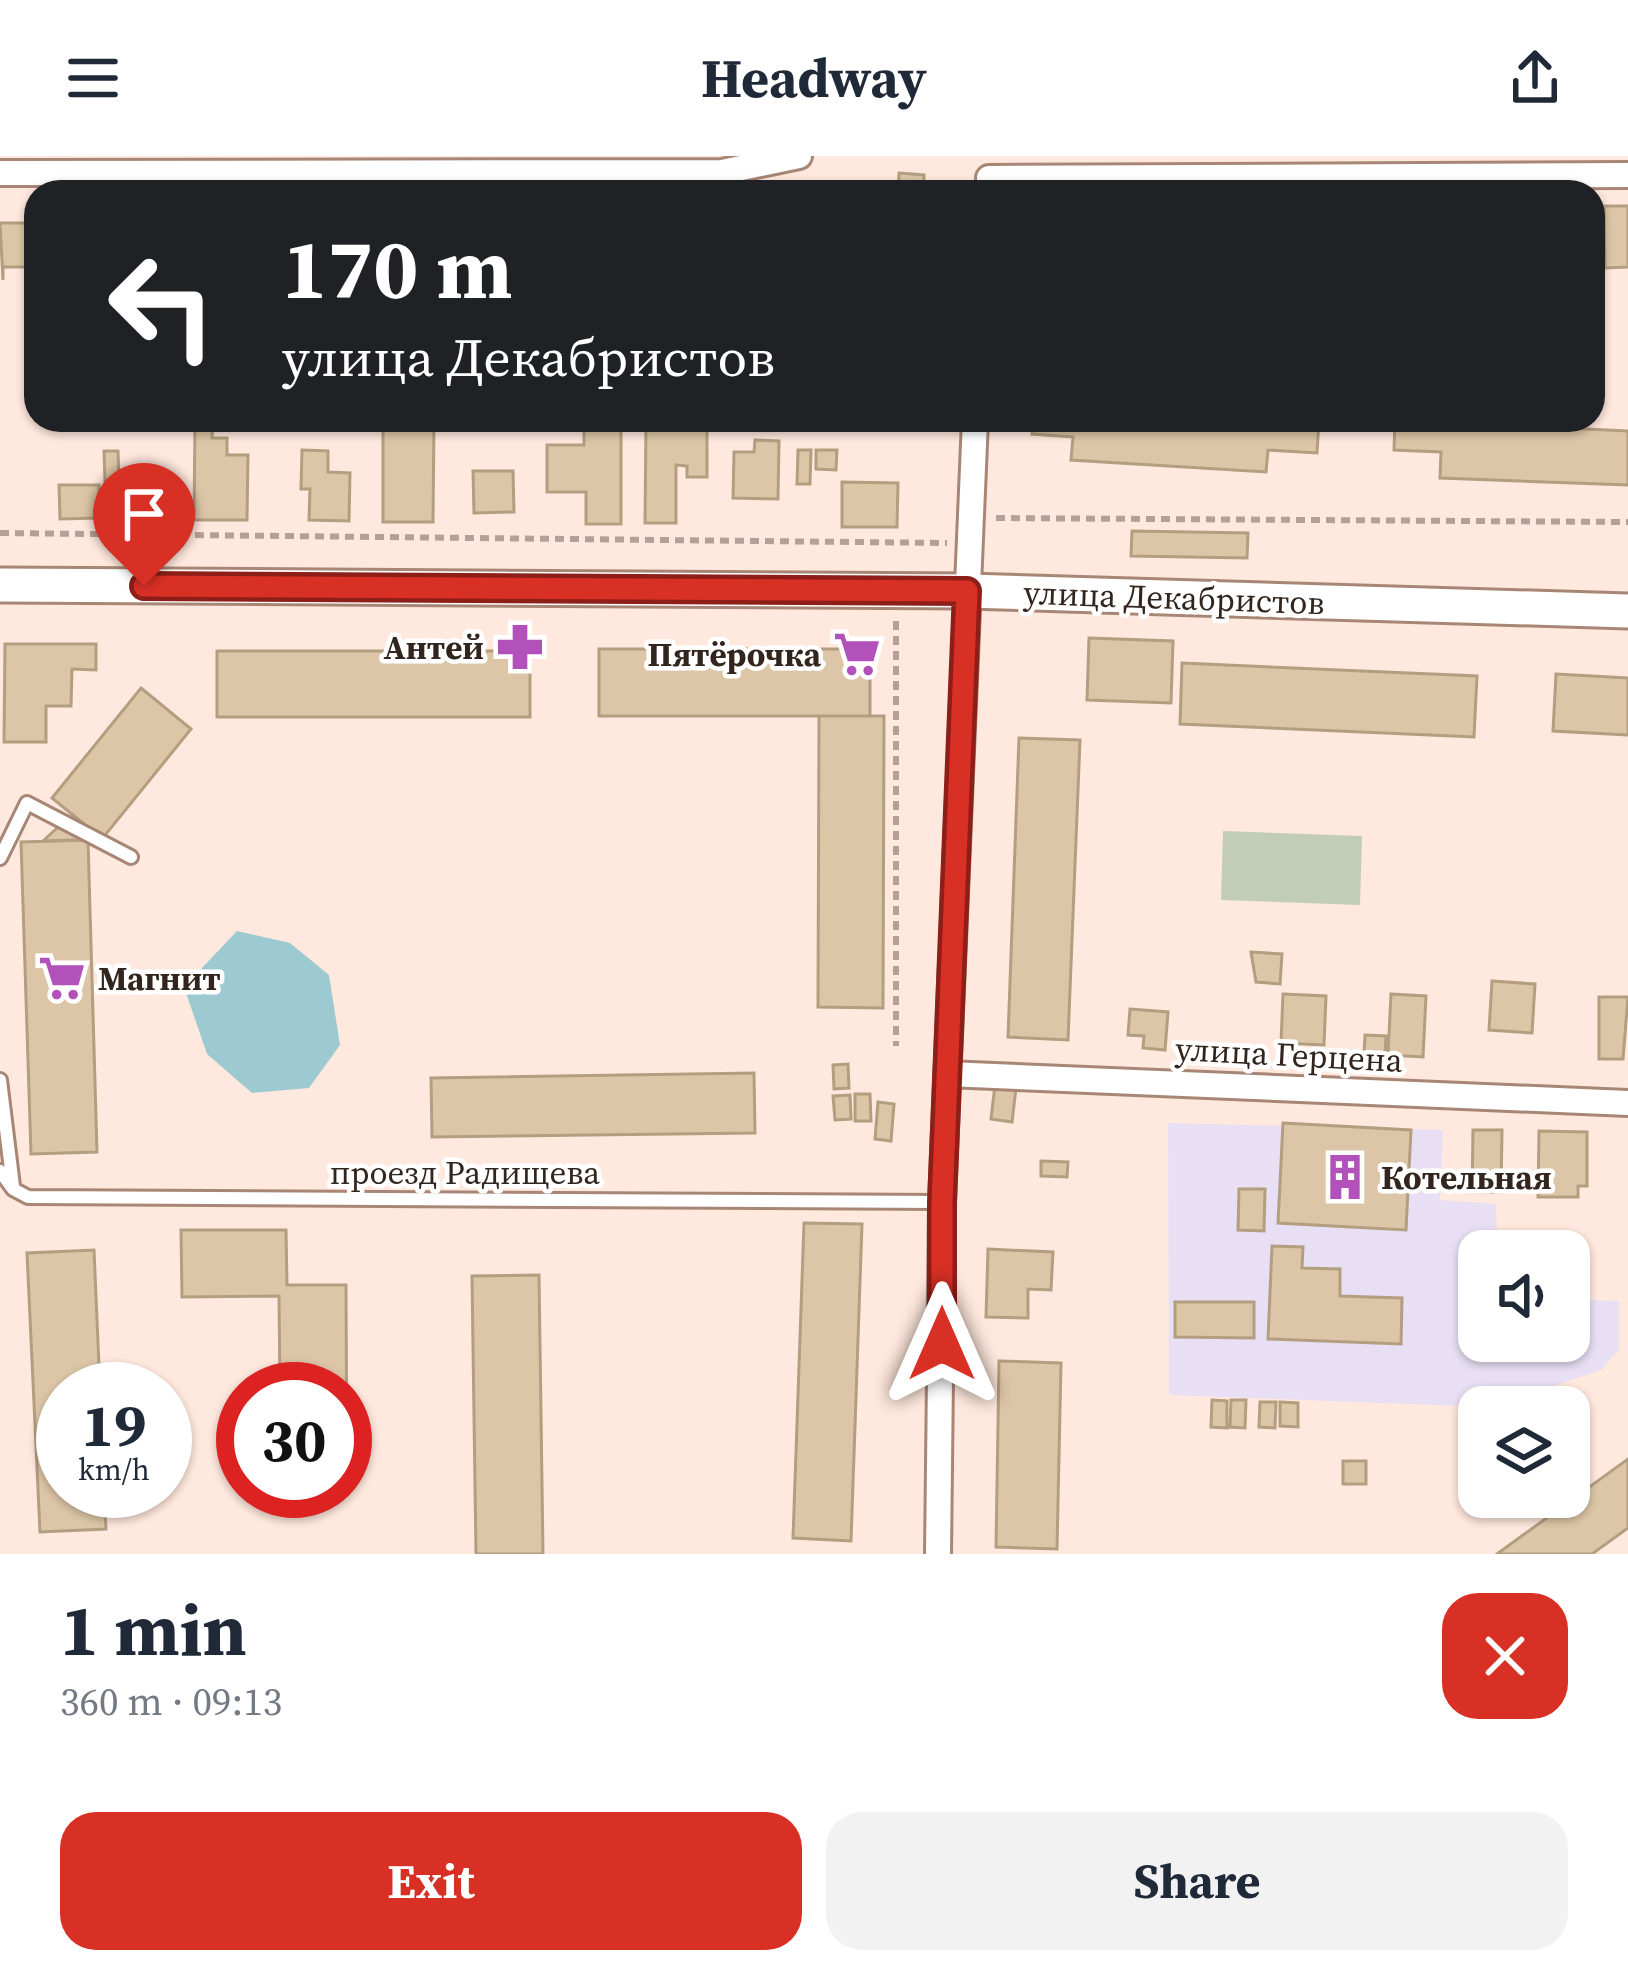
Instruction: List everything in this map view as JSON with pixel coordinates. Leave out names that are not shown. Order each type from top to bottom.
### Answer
[{"type":"street","points":[[0,173],[722,172],[799,156]]},
{"type":"street","points":[[989,175],[1628,175]]},
{"type":"street","points":[[938,1554],[942,1202],[974,432]]},
{"type":"street","name":"улица Декабристов","points":[[0,585],[967,591],[1628,611]]},
{"type":"street","name":"улица Герцена","points":[[947,1074],[1628,1103]]},
{"type":"lane","points":[[0,858],[27,803],[131,857]]},
{"type":"lane","points":[[0,1080],[13,1190]]},
{"type":"lane","points":[[0,1171],[13,1190]]},
{"type":"lane","name":"проезд Радищева","points":[[13,1190],[28,1197],[942,1202]]},
{"type":"path","points":[[0,533],[1628,522]]},
{"type":"path","points":[[877,621],[900,621],[896,1046]]},
{"type":"shaded area","points":[[1168,1123],[1443,1130],[1440,1200],[1496,1204],[1497,1230],[1458,1230],[1458,1362],[1590,1362],[1590,1300],[1619,1301],[1619,1349],[1601,1370],[1553,1386],[1458,1386],[1458,1406],[1169,1395]]},
{"type":"green space","points":[[1223,831],[1362,836],[1360,905],[1221,900]]},
{"type":"water","points":[[237,931],[290,943],[329,975],[340,1045],[309,1088],[252,1093],[207,1054],[184,987]]},
{"type":"building","points":[[899,173],[924,175],[924,180],[899,180]]},
{"type":"building","points":[[1605,206],[1628,206],[1628,267],[1605,268]]},
{"type":"building","points":[[0,223],[24,223],[24,267],[3,267],[3,280]]},
{"type":"building","points":[[1628,431],[1628,485],[1440,478],[1441,452],[1394,450],[1395,432]]},
{"type":"building","points":[[195,432],[212,432],[212,438],[227,438],[227,455],[248,455],[247,520],[194,520]]},
{"type":"building","points":[[383,432],[434,432],[433,522],[383,522]]},
{"type":"building","points":[[584,432],[621,432],[621,524],[586,524],[586,492],[547,492],[547,445],[584,445]]},
{"type":"building","points":[[646,432],[707,432],[707,477],[687,477],[687,466],[676,465],[676,523],[645,523]]},
{"type":"building","points":[[1318,432],[1317,453],[1268,450],[1266,472],[1071,460],[1073,437],[1032,434]]},
{"type":"building","points":[[755,440],[779,441],[778,499],[733,498],[734,452],[754,452]]},
{"type":"building","points":[[302,450],[328,451],[328,472],[350,473],[349,521],[309,520],[310,489],[301,489]]},
{"type":"building","points":[[798,450],[811,450],[810,484],[797,484]]},
{"type":"building","points":[[816,450],[837,450],[836,470],[816,469]]},
{"type":"building","points":[[104,451],[118,451],[119,480],[105,481]]},
{"type":"building","points":[[473,471],[513,471],[514,512],[474,513]]},
{"type":"building","points":[[142,474],[169,475],[167,512],[141,510]]},
{"type":"building","points":[[842,482],[898,483],[897,527],[842,527]]},
{"type":"building","points":[[59,485],[99,485],[99,518],[60,519]]},
{"type":"building","points":[[1132,531],[1248,533],[1247,558],[1131,556]]},
{"type":"building","points":[[1089,638],[1173,641],[1171,703],[1087,700]]},
{"type":"building","points":[[5,644],[96,644],[96,670],[72,669],[71,706],[46,706],[46,742],[4,742]]},
{"type":"building","points":[[599,649],[870,649],[870,716],[599,716]]},
{"type":"building","points":[[217,651],[530,651],[530,717],[217,717]]},
{"type":"building","points":[[1182,663],[1477,676],[1474,737],[1180,724]]},
{"type":"building","points":[[1556,674],[1628,678],[1628,735],[1553,731]]},
{"type":"building","points":[[141,688],[191,729],[102,839],[52,798]]},
{"type":"building","points":[[819,716],[884,716],[883,1008],[818,1007]]},
{"type":"building","points":[[1019,738],[1080,740],[1068,1040],[1008,1037]]},
{"type":"building","points":[[72,814],[102,839],[43,841]]},
{"type":"building","points":[[88,840],[97,1152],[31,1154],[21,842]]},
{"type":"building","points":[[1251,952],[1282,954],[1280,984],[1256,982]]},
{"type":"building","points":[[1492,981],[1535,984],[1532,1033],[1489,1030]]},
{"type":"building","points":[[1283,994],[1326,996],[1324,1045],[1281,1043]]},
{"type":"building","points":[[1391,994],[1426,996],[1423,1057],[1388,1055]]},
{"type":"building","points":[[1599,997],[1628,997],[1623,1059],[1599,1059]]},
{"type":"building","points":[[1130,1009],[1168,1012],[1165,1050],[1143,1048],[1144,1036],[1128,1035]]},
{"type":"building","points":[[1365,1035],[1386,1036],[1385,1055],[1364,1054]]},
{"type":"building","points":[[848,1064],[849,1088],[834,1089],[833,1065]]},
{"type":"building","points":[[754,1073],[755,1133],[432,1137],[431,1078]]},
{"type":"building","points":[[995,1085],[1016,1088],[1012,1122],[991,1119]]},
{"type":"building","points":[[855,1094],[870,1094],[871,1121],[855,1121]]},
{"type":"building","points":[[850,1095],[851,1119],[835,1120],[833,1096]]},
{"type":"building","points":[[878,1102],[894,1104],[891,1141],[875,1139]]},
{"type":"building","name":"Котельная","points":[[1283,1123],[1411,1130],[1406,1230],[1278,1223]]},
{"type":"building","points":[[1473,1130],[1502,1130],[1501,1192],[1472,1192]]},
{"type":"building","points":[[1539,1131],[1587,1132],[1587,1186],[1578,1186],[1578,1197],[1538,1197]]},
{"type":"building","points":[[1041,1161],[1068,1162],[1067,1177],[1041,1176]]},
{"type":"building","points":[[1239,1189],[1265,1189],[1264,1231],[1238,1230]]},
{"type":"building","points":[[804,1223],[862,1224],[851,1541],[793,1538]]},
{"type":"building","points":[[181,1230],[286,1230],[287,1285],[346,1285],[346,1362],[280,1362],[279,1296],[182,1297]]},
{"type":"building","points":[[1272,1246],[1303,1247],[1302,1268],[1340,1269],[1340,1296],[1402,1298],[1401,1344],[1268,1339]]},
{"type":"building","points":[[988,1249],[1053,1252],[1051,1290],[1028,1289],[1028,1318],[986,1317]]},
{"type":"building","points":[[94,1250],[99,1362],[36,1362],[36,1446],[27,1253]]},
{"type":"building","points":[[539,1275],[543,1554],[476,1554],[472,1276]]},
{"type":"building","points":[[1175,1302],[1254,1302],[1254,1338],[1175,1337]]},
{"type":"building","points":[[999,1361],[1061,1363],[1057,1549],[996,1547]]},
{"type":"building","points":[[1212,1400],[1227,1401],[1227,1428],[1211,1427]]},
{"type":"building","points":[[1231,1400],[1246,1400],[1245,1428],[1230,1427]]},
{"type":"building","points":[[1260,1402],[1276,1402],[1275,1428],[1259,1427]]},
{"type":"building","points":[[1280,1402],[1298,1403],[1298,1427],[1280,1426]]},
{"type":"building","points":[[1628,1459],[1628,1528],[1592,1554],[1497,1554],[1547,1518],[1590,1518],[1590,1487]]},
{"type":"building","points":[[1343,1461],[1366,1461],[1366,1484],[1343,1484]]},
{"type":"building","points":[[39,1518],[105,1518],[106,1529],[40,1532]]},
{"type":"place","name":"Антей","points":[[520,647]]},
{"type":"place","name":"Пятёрочка","points":[[857,654]]},
{"type":"place","name":"Магнит","points":[[62,978]]},
{"type":"place","name":"Котельная","points":[[1345,1177]]},
{"type":"route","points":[[144,586],[967,591],[942,1202],[942,1344]]}]
